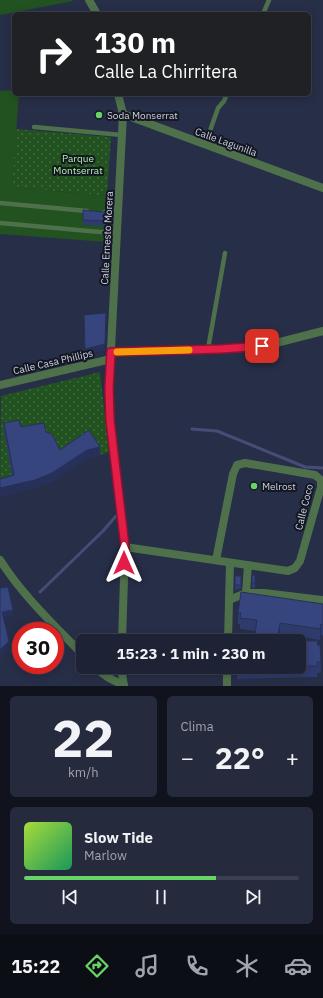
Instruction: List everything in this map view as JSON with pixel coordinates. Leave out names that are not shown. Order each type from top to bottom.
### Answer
[{"type":"street","points":[[89,0],[96,12]]},
{"type":"street","name":"Calle Ernesto Morera","points":[[118,96],[123,114],[111,356],[110,420],[125,547],[122,634]]},
{"type":"street","name":"Calle Lagunilla","points":[[123,114],[323,188]]},
{"type":"street","name":"Calle Casa Phillips","points":[[0,385],[111,356],[262,346],[323,331]]},
{"type":"street","name":"Calle Coco","points":[[125,547],[288,571],[295,568],[300,561],[321,487],[321,480],[315,475],[245,463],[237,465],[233,474],[216,560]]},
{"type":"street","points":[[0,560],[13,579],[47,619],[76,647]]},
{"type":"street","points":[[228,634],[230,563]]},
{"type":"street","points":[[246,593],[248,565]]},
{"type":"street","points":[[229,600],[246,593],[264,593],[322,600]]},
{"type":"street","points":[[102,674],[122,686]]},
{"type":"street","points":[[122,674],[122,686]]},
{"type":"street","points":[[227,674],[227,686]]},
{"type":"lane","points":[[264,12],[269,0]]},
{"type":"lane","points":[[205,145],[218,108],[226,96]]},
{"type":"lane","points":[[34,126],[122,134]]},
{"type":"lane","points":[[0,204],[103,213],[118,208]]},
{"type":"lane","points":[[0,223],[100,232],[117,232]]},
{"type":"lane","points":[[208,349],[224,253]]},
{"type":"green space","points":[[0,0],[73,1],[12,12],[0,15]]},
{"type":"green space","points":[[12,90],[12,96],[19,96],[12,187],[107,196],[106,242],[0,234],[0,91]]},
{"type":"green space","name":"Parque Montserrat","points":[[16,129],[111,137],[107,196],[12,187]]},
{"type":"green space","points":[[100,372],[109,452],[100,455],[89,439],[14,484],[0,488],[1,396]]},
{"type":"building","points":[[83,210],[107,211],[107,221],[83,220]]},
{"type":"building","points":[[106,313],[105,344],[85,349],[84,315]]},
{"type":"building","points":[[19,420],[21,427],[44,423],[46,432],[53,436],[60,450],[89,430],[100,447],[87,450],[52,473],[35,480],[0,488],[0,479],[14,475],[4,423]]},
{"type":"building","points":[[252,575],[255,575],[255,583],[252,583]]},
{"type":"building","points":[[235,576],[241,576],[241,585],[235,585]]},
{"type":"building","points":[[8,587],[13,610],[2,612],[9,641],[0,650],[0,588]]},
{"type":"building","points":[[241,592],[323,604],[323,625],[321,624],[320,629],[280,623],[278,634],[255,634],[257,620],[240,618],[241,613],[238,613]]},
{"type":"building","points":[[306,641],[318,641],[317,645],[320,645],[321,662],[317,662],[317,666],[306,666]]},
{"type":"waterway","points":[[192,429],[217,431],[305,467],[323,468]]},
{"type":"waterway","points":[[40,592],[103,531],[116,516]]},
{"type":"slow traffic","points":[[117,352],[145,350],[189,350]]},
{"type":"place","name":"Soda Monserrat","points":[[99,115]]},
{"type":"place","name":"Melrost","points":[[254,486]]},
{"type":"route","points":[[124,563],[125,547],[110,420],[109,388],[111,352],[221,349],[262,346]]}]
